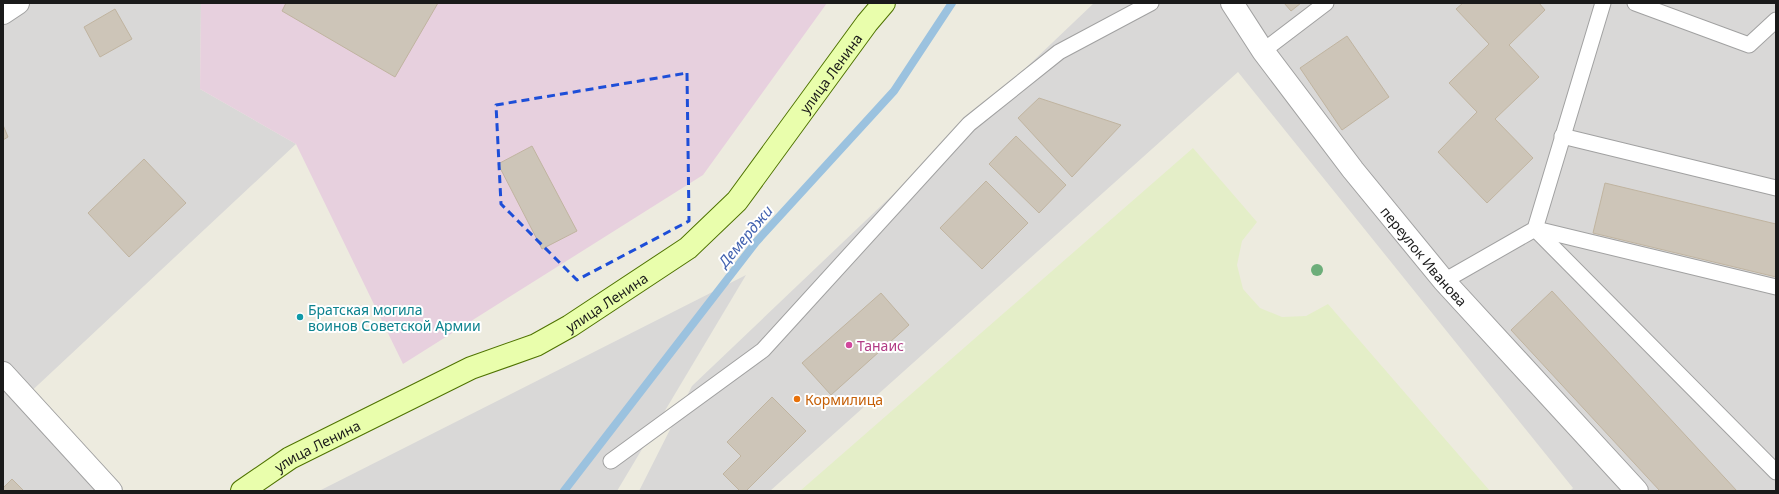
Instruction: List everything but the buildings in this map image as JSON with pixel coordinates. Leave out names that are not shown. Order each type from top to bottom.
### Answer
[{"type":"main road","name":"улица Ленина","points":[[242,491],[290,458],[464,371],[536,346],[570,326],[688,248],[737,201],[867,23],[884,3]]},
{"type":"street","points":[[3,13],[18,3]]},
{"type":"street","name":"переулок Иванова","points":[[1232,3],[1264,51],[1353,170],[1444,281],[1637,491]]},
{"type":"street","points":[[3,373],[110,491]]},
{"type":"lane","points":[[611,461],[763,350],[969,124],[1059,52],[1151,3]]},
{"type":"lane","points":[[1264,51],[1326,3]]},
{"type":"lane","points":[[1535,229],[1603,3]]},
{"type":"lane","points":[[1635,3],[1749,45],[1776,20]]},
{"type":"lane","points":[[1562,136],[1776,188]]},
{"type":"lane","points":[[1535,229],[1776,472]]},
{"type":"lane","points":[[1444,281],[1535,229],[1776,287]]},
{"type":"highlighted area","points":[[687,73],[689,221],[577,280],[501,204],[496,105]]},
{"type":"shaded area","points":[[3,3],[201,3],[200,89],[296,144],[24,398],[106,491],[3,491]]},
{"type":"shaded area","points":[[201,3],[827,3],[703,175],[403,364],[296,144],[200,89]]},
{"type":"shaded area","points":[[1094,3],[1776,3],[1776,491],[1570,491],[1573,488],[1238,72],[770,491],[639,491],[692,386]]},
{"type":"shaded area","points":[[746,275],[617,491],[319,491]]},
{"type":"green space","points":[[1193,148],[1257,222],[1242,241],[1237,265],[1243,289],[1260,308],[1282,317],[1306,316],[1328,304],[1490,491],[800,491]]},
{"type":"waterway","name":"Демерджи","points":[[564,491],[756,242],[894,91],[952,3]]},
{"type":"place","name":"Братская могила воинов Советской Армии","points":[[300,317]]},
{"type":"place","name":"Танаис","points":[[849,345]]},
{"type":"place","name":"Кормилица","points":[[797,399]]}]
